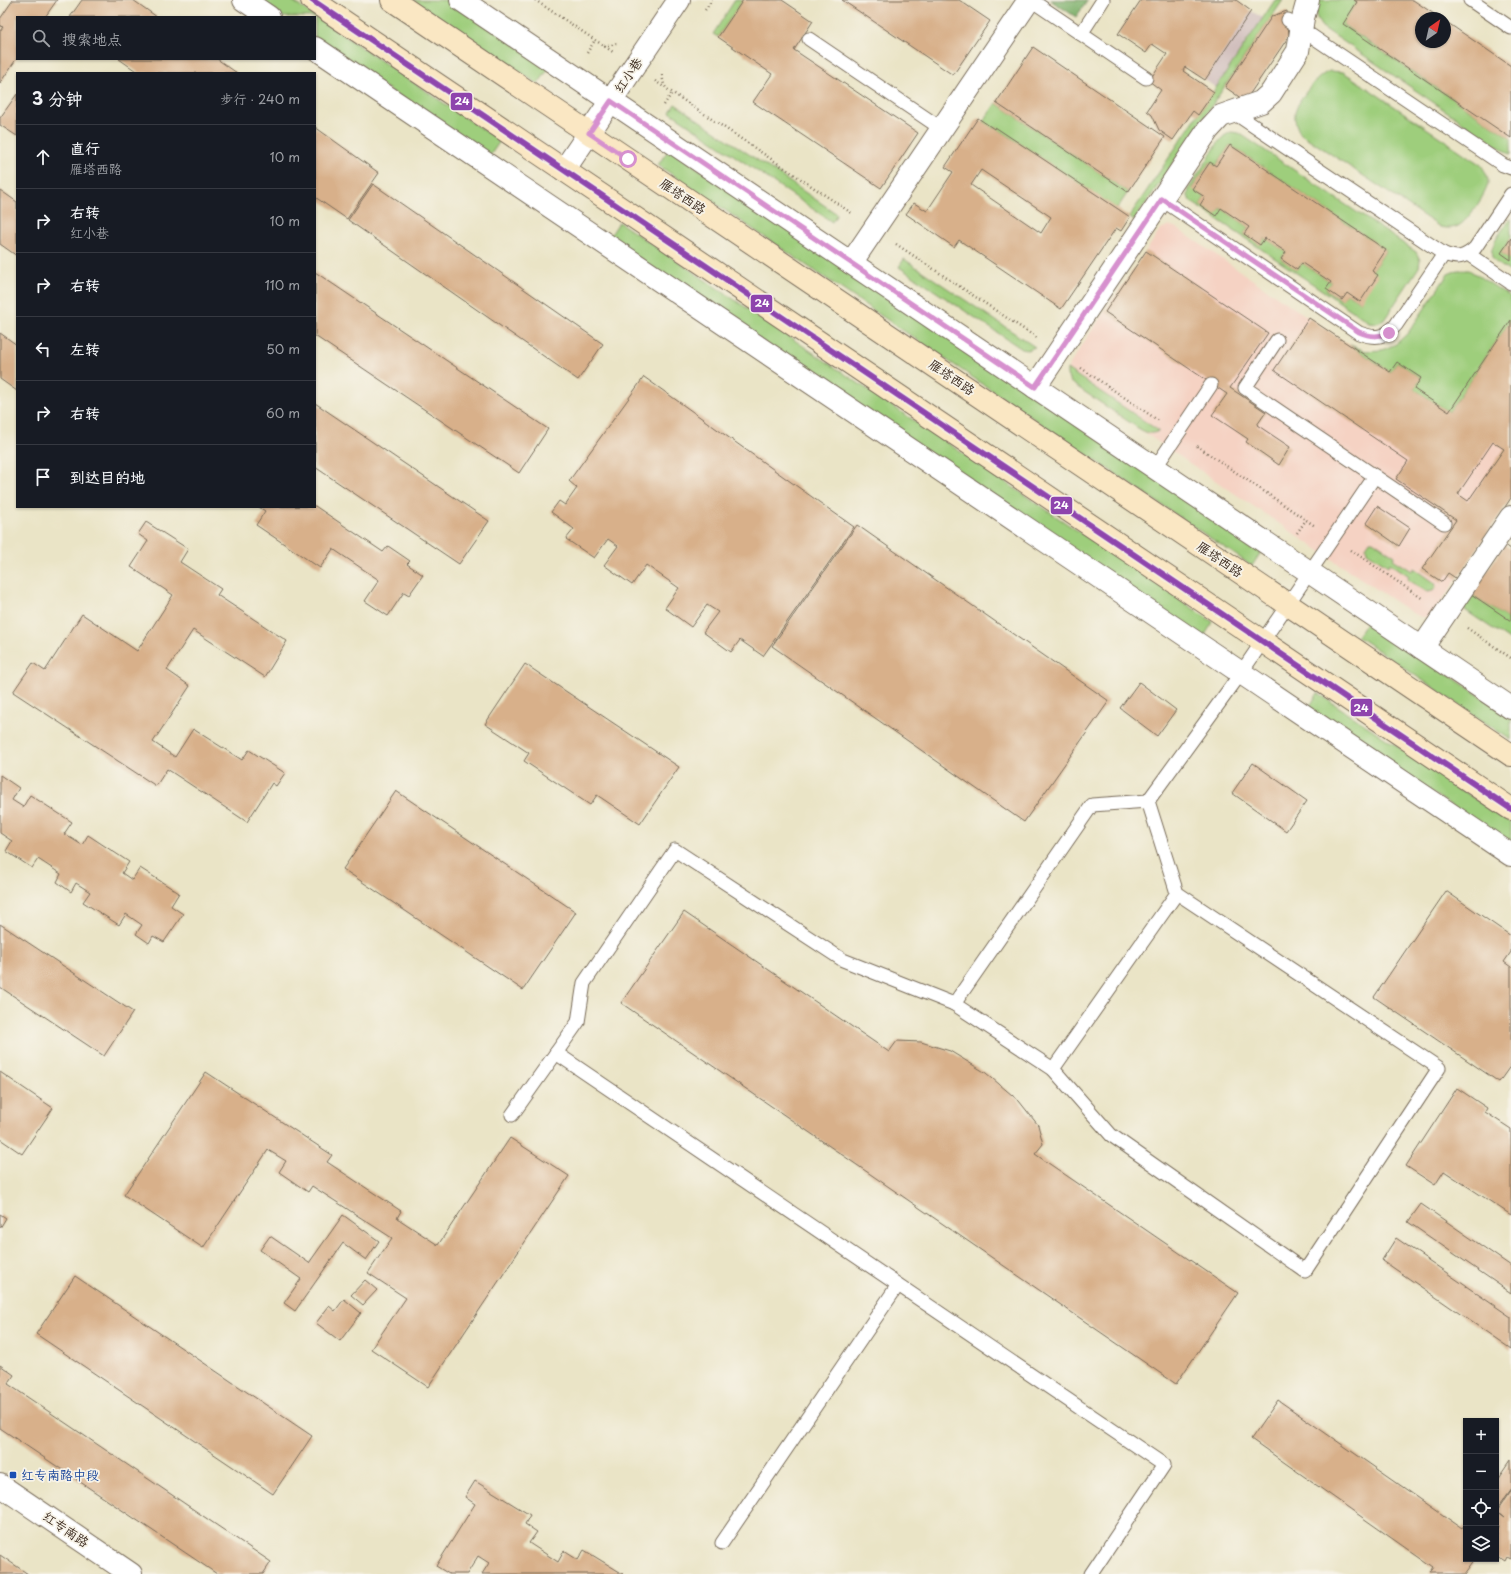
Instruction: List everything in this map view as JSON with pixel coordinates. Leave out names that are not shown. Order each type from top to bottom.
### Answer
[{"type":"main road","points":[[312,0],[1511,809]]},
{"type":"main road","name":"雁塔西路","points":[[392,0],[1511,755]]},
{"type":"street","points":[[244,0],[268,16]]},
{"type":"street","points":[[461,0],[1511,708]]},
{"type":"street","name":"红小巷","points":[[564,170],[679,0]]},
{"type":"street","points":[[851,263],[1030,0]]},
{"type":"street","points":[[1035,387],[1211,126],[1221,116],[1261,102],[1271,93],[1295,58],[1298,50],[1295,24],[1303,18],[1308,0]]},
{"type":"street","points":[[316,49],[1511,855]]},
{"type":"street","points":[[1422,648],[1511,517]]},
{"type":"street","name":"红专南路","points":[[0,1485],[131,1574]]},
{"type":"lane","points":[[1030,0],[1146,78]]},
{"type":"lane","points":[[1080,34],[1103,0]]},
{"type":"lane","points":[[1470,0],[1511,28]]},
{"type":"lane","points":[[1295,24],[1503,165],[1511,168]]},
{"type":"lane","points":[[809,40],[942,129]]},
{"type":"lane","points":[[1233,112],[1444,254],[1452,257],[1460,258],[1475,248],[1511,194]]},
{"type":"lane","points":[[1162,199],[1359,332],[1369,336],[1380,336],[1389,333],[1444,254]]},
{"type":"lane","points":[[1468,254],[1511,283]]},
{"type":"lane","points":[[1277,340],[1245,388],[1444,523]]},
{"type":"lane","points":[[1155,468],[1211,385]]},
{"type":"lane","points":[[1148,801],[1241,673],[1375,476]]},
{"type":"lane","points":[[512,1115],[578,1022],[584,983],[675,850],[843,960],[954,1004],[1053,1069],[1111,1135],[1305,1271],[1439,1068],[1177,893],[1148,801]]},
{"type":"lane","points":[[954,1004],[1092,804],[1148,801]]},
{"type":"lane","points":[[1053,1069],[1177,893]]},
{"type":"lane","points":[[556,1053],[1164,1465],[1091,1574]]},
{"type":"lane","points":[[722,1543],[898,1285]]},
{"type":"path","points":[[535,0],[667,89]]},
{"type":"shaded area","points":[[1251,11],[1263,18],[1216,88],[1205,80]]},
{"type":"shaded area","points":[[1170,226],[1175,227],[1389,372],[1397,362],[1421,378],[1414,388],[1449,412],[1511,320],[1511,479],[1457,579],[1429,617],[1421,617],[1412,613],[1081,390],[1069,379],[1067,369],[1088,336],[1161,229]]},
{"type":"green space","points":[[256,0],[291,0],[315,16],[280,16]]},
{"type":"green space","points":[[413,0],[449,0],[549,68],[538,84]]},
{"type":"green space","points":[[735,0],[743,0],[718,37],[713,34]]},
{"type":"green space","points":[[1050,0],[1088,0],[1076,17]]},
{"type":"green space","points":[[1275,0],[1283,0],[1134,221],[1129,217]]},
{"type":"green space","points":[[1319,0],[1354,0],[1357,2],[1343,25],[1511,138],[1511,155],[1322,27],[1316,14],[1316,7]]},
{"type":"green space","points":[[316,17],[500,141],[489,157],[316,41]]},
{"type":"green space","points":[[1330,71],[1343,72],[1481,165],[1487,178],[1487,188],[1476,207],[1462,223],[1454,228],[1440,227],[1301,134],[1295,119],[1297,108],[1304,95],[1319,77]]},
{"type":"green space","points":[[996,103],[1128,192],[1117,209],[995,127],[994,129],[983,122]]},
{"type":"green space","points":[[675,104],[837,214],[832,222],[670,112]]},
{"type":"green space","points":[[1231,132],[1239,133],[1416,252],[1420,260],[1419,267],[1384,320],[1377,323],[1369,322],[1190,201],[1188,196],[1189,188],[1224,136]],"holes":[[[1230,145],[1386,250],[1372,271],[1360,302],[1347,293],[1341,300],[1326,290],[1331,282],[1302,263],[1297,270],[1281,259],[1286,252],[1265,238],[1260,245],[1244,234],[1249,227],[1221,208],[1216,215],[1200,205],[1205,197],[1192,188],[1210,162],[1216,166]]]},
{"type":"green space","points":[[669,149],[1263,549],[1252,566],[658,165]]},
{"type":"green space","points":[[1511,218],[1511,238],[1501,253],[1511,260],[1511,272],[1502,267],[1493,259],[1492,249],[1497,238]]},
{"type":"green space","points":[[619,222],[1213,622],[1203,638],[609,238]]},
{"type":"green space","points":[[904,259],[1035,347],[1027,350],[1022,349],[899,267]]},
{"type":"green space","points":[[1458,270],[1469,270],[1511,297],[1511,320],[1449,412],[1414,389],[1421,378],[1397,362],[1390,372],[1350,345],[1366,351],[1382,350],[1396,344],[1408,333],[1448,274]]},
{"type":"green space","points":[[1067,369],[1159,431],[1148,433],[1138,428],[1070,382],[1067,375]]},
{"type":"green space","points":[[1370,541],[1373,541],[1395,556],[1393,559],[1412,571],[1414,568],[1435,583],[1436,587],[1433,591],[1427,592],[1407,579],[1409,576],[1390,563],[1388,566],[1367,552],[1366,547]]},
{"type":"green space","points":[[1471,594],[1511,621],[1511,641],[1462,608]]},
{"type":"green space","points":[[1368,620],[1511,717],[1511,740],[1357,636]]},
{"type":"green space","points":[[1318,693],[1511,823],[1511,846],[1308,709]]},
{"type":"building","points":[[13,0],[57,0],[46,16],[16,16],[16,59],[0,83],[0,31],[3,27],[0,26],[0,19]]},
{"type":"building","points":[[82,0],[133,0],[156,16],[71,16]]},
{"type":"building","points":[[743,0],[782,0],[813,21],[794,50],[918,133],[881,188],[753,102],[772,74],[718,37]]},
{"type":"building","points":[[842,0],[959,0],[990,21],[953,75]]},
{"type":"building","points":[[1141,0],[1236,0],[1251,11],[1205,80],[1185,67],[1183,71],[1214,92],[1198,115],[1193,111],[1173,140],[1159,130],[1152,115],[1147,111],[1161,90],[1149,81],[1167,54],[1152,44],[1146,53],[1118,34]]},
{"type":"building","points":[[1354,0],[1413,0],[1431,12],[1415,12],[1415,48],[1451,48],[1451,25],[1511,66],[1511,138],[1343,24],[1357,2]]},
{"type":"building","points":[[1287,11],[1289,36],[1245,101],[1225,87],[1272,16]]},
{"type":"building","points":[[1033,47],[1165,137],[1128,192],[996,103]]},
{"type":"building","points":[[120,60],[218,60],[236,72],[138,72]]},
{"type":"building","points":[[16,95],[16,135],[0,125],[0,118]]},
{"type":"building","points":[[978,118],[994,129],[995,127],[1130,217],[1121,231],[1116,228],[1061,309],[959,240],[954,247],[906,214],[914,203],[927,211],[953,172],[945,167]],"holes":[[[981,170],[1051,217],[1041,233],[971,185]]]},
{"type":"building","points":[[316,128],[379,173],[347,219],[316,198]]},
{"type":"building","points":[[1230,145],[1386,250],[1372,271],[1378,275],[1360,302],[1347,293],[1342,300],[1326,289],[1331,282],[1302,263],[1297,270],[1281,259],[1286,252],[1265,238],[1260,245],[1244,234],[1249,227],[1221,208],[1216,216],[1200,205],[1205,197],[1192,189],[1210,162],[1216,166]]},
{"type":"building","points":[[373,184],[603,344],[578,380],[348,220]]},
{"type":"building","points":[[0,190],[16,201],[16,255],[0,244]]},
{"type":"building","points":[[1511,238],[1511,260],[1501,253]]},
{"type":"building","points":[[1146,251],[1268,333],[1230,388],[1266,412],[1257,425],[1290,447],[1279,465],[1246,442],[1248,439],[1212,415],[1227,394],[1105,312]]},
{"type":"building","points":[[316,273],[548,429],[519,473],[316,337]]},
{"type":"building","points":[[1309,318],[1390,372],[1397,362],[1421,378],[1414,389],[1449,412],[1511,320],[1511,498],[1457,579],[1448,573],[1442,582],[1422,569],[1456,520],[1396,479],[1408,461],[1274,370]],"holes":[[[1493,442],[1504,449],[1468,501],[1458,494]]]},
{"type":"building","points":[[0,333],[16,344],[16,390],[0,379]]},
{"type":"building","points":[[644,377],[854,527],[763,656],[740,640],[731,652],[703,632],[718,612],[707,605],[691,627],[665,608],[679,588],[646,565],[632,585],[604,565],[618,546],[608,539],[594,558],[566,539],[574,529],[551,512],[559,501],[565,505],[577,488],[569,481]]},
{"type":"building","points":[[316,404],[489,521],[459,564],[316,468]]},
{"type":"building","points":[[1377,506],[1410,528],[1399,546],[1366,523]]},
{"type":"building","points":[[316,507],[383,552],[388,546],[410,561],[407,564],[423,575],[409,595],[404,592],[388,616],[365,601],[379,580],[333,549],[320,568],[256,525],[265,511],[260,508],[316,508]]},
{"type":"building","points":[[146,522],[188,549],[180,562],[221,589],[217,595],[287,641],[265,677],[193,630],[167,670],[190,686],[153,742],[175,757],[193,729],[242,760],[249,750],[285,773],[276,786],[272,783],[247,822],[167,769],[156,786],[13,692],[33,663],[45,671],[82,614],[137,651],[173,595],[131,567],[148,541],[138,534]]},
{"type":"building","points":[[857,525],[1109,701],[1024,822],[772,646]]},
{"type":"building","points":[[1505,545],[1511,549],[1511,621],[1471,594]]},
{"type":"building","points":[[525,664],[679,767],[640,824],[597,795],[590,805],[524,761],[529,753],[485,724]]},
{"type":"building","points":[[1139,682],[1176,710],[1157,736],[1120,708]]},
{"type":"building","points":[[1253,763],[1307,801],[1286,831],[1232,793]]},
{"type":"building","points":[[0,775],[19,788],[12,800],[23,807],[30,795],[72,822],[64,834],[82,845],[88,835],[129,862],[122,873],[132,880],[140,868],[179,893],[171,906],[183,914],[164,942],[153,936],[149,943],[136,934],[142,925],[126,914],[119,925],[83,902],[90,892],[76,883],[71,892],[57,882],[61,874],[38,859],[32,868],[6,851],[12,841],[0,833]]},
{"type":"building","points":[[396,791],[576,912],[523,990],[343,869]]},
{"type":"building","points":[[1446,891],[1511,936],[1511,952],[1504,962],[1511,967],[1511,1065],[1499,1082],[1374,997]]},
{"type":"building","points":[[684,912],[889,1052],[897,1041],[921,1042],[950,1051],[986,1073],[1019,1101],[1038,1125],[1043,1144],[1035,1154],[1238,1293],[1176,1384],[621,1003]]},
{"type":"building","points":[[0,924],[133,1012],[104,1056],[0,987]]},
{"type":"building","points":[[0,1072],[53,1108],[22,1154],[0,1139]]},
{"type":"building","points":[[206,1072],[332,1155],[327,1162],[401,1211],[397,1218],[438,1245],[510,1138],[569,1176],[428,1387],[371,1349],[406,1298],[368,1273],[392,1238],[312,1186],[308,1192],[279,1172],[286,1161],[268,1150],[203,1248],[124,1195]]},
{"type":"building","points":[[1457,1088],[1487,1108],[1485,1112],[1511,1129],[1511,1215],[1444,1171],[1435,1185],[1406,1166]]},
{"type":"building","points":[[1421,1204],[1511,1266],[1511,1293],[1408,1222]]},
{"type":"building","points":[[0,1214],[6,1218],[0,1228]]},
{"type":"building","points":[[343,1215],[379,1241],[366,1260],[343,1243],[295,1311],[284,1303],[301,1279],[260,1250],[270,1236],[309,1263]]},
{"type":"building","points":[[1396,1238],[1511,1317],[1511,1349],[1382,1260]]},
{"type":"building","points":[[75,1276],[312,1436],[273,1494],[36,1334]]},
{"type":"building","points":[[365,1280],[377,1290],[363,1305],[351,1295]]},
{"type":"building","points":[[344,1299],[361,1313],[340,1341],[316,1323],[329,1306],[335,1311]]},
{"type":"building","points":[[0,1365],[14,1375],[8,1384],[271,1562],[263,1574],[217,1574],[0,1428]]},
{"type":"building","points":[[1278,1400],[1463,1529],[1463,1562],[1473,1562],[1464,1574],[1430,1574],[1434,1568],[1251,1439]]},
{"type":"building","points":[[1511,1460],[1511,1489],[1499,1506],[1499,1490],[1499,1478]]},
{"type":"building","points":[[475,1481],[530,1515],[525,1524],[537,1532],[529,1543],[558,1562],[564,1551],[578,1560],[584,1550],[623,1574],[482,1574],[489,1563],[478,1556],[467,1574],[449,1574],[436,1566],[475,1504],[465,1497]]},
{"type":"building","points":[[1511,1490],[1511,1561],[1507,1559],[1505,1563],[1499,1559],[1499,1513],[1504,1517],[1499,1513],[1499,1508]]},
{"type":"building","points":[[0,1555],[28,1574],[0,1574]]},
{"type":"transit line","name":"24","points":[[312,0],[1511,809]]},
{"type":"place","name":"红专南路中段","points":[[13,1475]]},
{"type":"route","points":[[628,159],[589,133],[611,101],[1035,387],[1162,199],[1359,332],[1369,336],[1380,336],[1389,333]]}]
